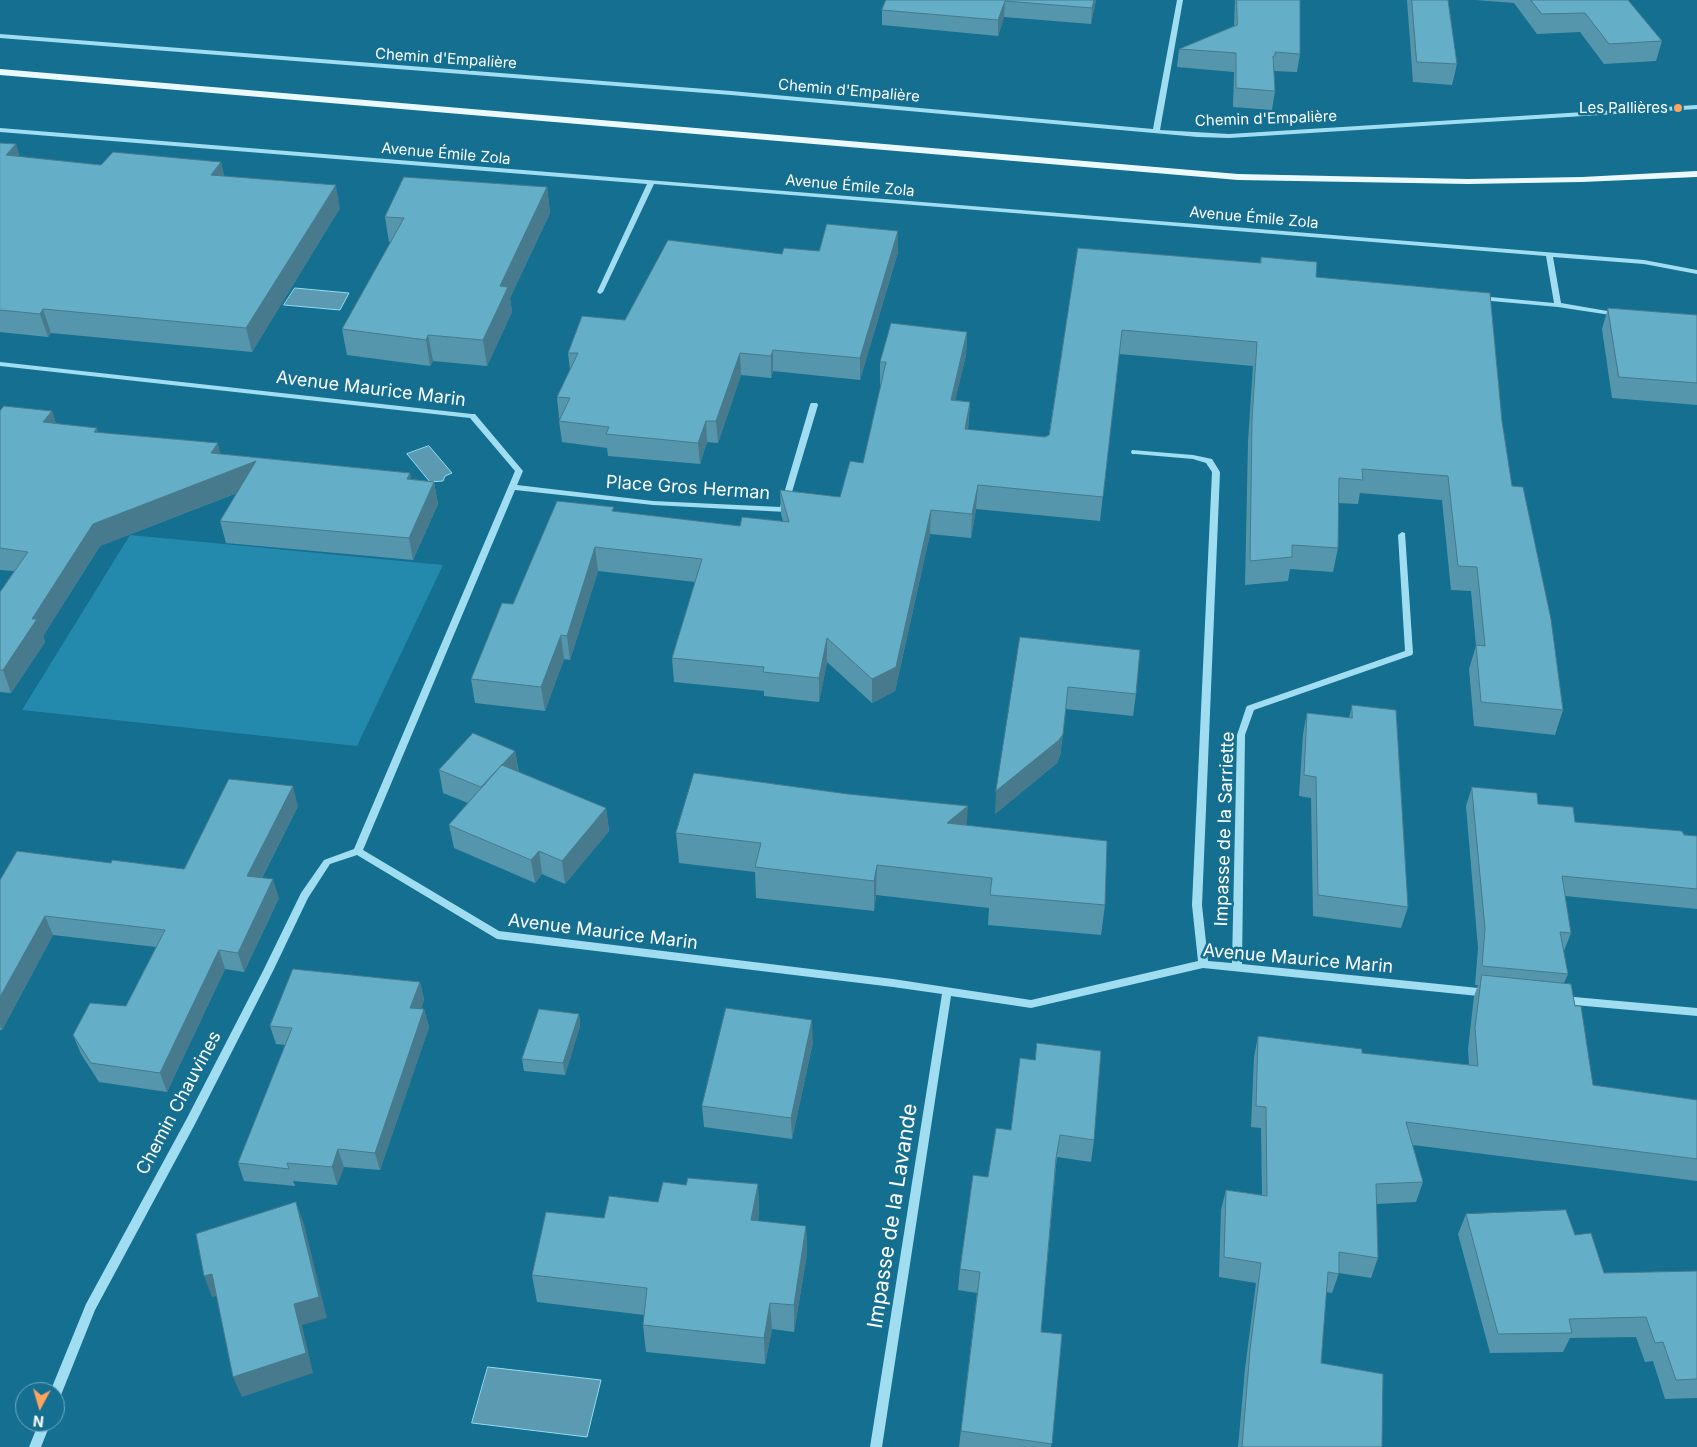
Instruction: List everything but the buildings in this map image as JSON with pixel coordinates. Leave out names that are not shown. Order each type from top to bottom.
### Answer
[{"type":"main road","points":[[0,72],[1238,177],[1338,181],[1505,181],[1599,180],[1697,174]]},
{"type":"street","points":[[1156,132],[1180,0]]},
{"type":"street","name":"Chemin d'Empalière","points":[[0,36],[731,93],[1156,132],[1229,136],[1697,107]]},
{"type":"street","name":"Avenue Émile Zola","points":[[0,130],[1549,254],[1644,262],[1697,272]]},
{"type":"street","points":[[600,292],[651,183]]},
{"type":"street","points":[[1549,254],[1558,305]]},
{"type":"street","points":[[1470,297],[1558,305],[1626,315]]},
{"type":"street","name":"Avenue Maurice Marin","points":[[0,364],[472,416],[520,471],[358,851],[497,935],[947,991],[1031,1004],[1203,964],[1498,994]]},
{"type":"street","name":"Place Gros Herman","points":[[512,487],[653,502],[783,510],[814,405]]},
{"type":"street","points":[[1135,452],[1193,457],[1209,461],[1216,472],[1197,905],[1203,964]]},
{"type":"street","name":"Impasse de la Sarriette","points":[[1236,968],[1241,734],[1250,708],[1408,653],[1402,534]]},
{"type":"street","name":"Chemin Chauvines","points":[[60,1382],[90,1308],[207,1089],[304,896],[327,862],[358,851]]},
{"type":"street","name":"Impasse de la Lavande","points":[[876,1447],[947,991]]},
{"type":"street","points":[[1556,999],[1697,1012]]},
{"type":"street","points":[[35,1447],[41,1432]]},
{"type":"shaded area","points":[[295,288],[349,293],[340,310],[284,305]]},
{"type":"shaded area","points":[[429,446],[452,473],[445,476],[443,481],[430,482],[407,454]]},
{"type":"shaded area","points":[[130,535],[443,565],[357,746],[22,710]]},
{"type":"shaded area","points":[[488,1367],[601,1380],[587,1437],[472,1423]]},
{"type":"place","name":"Les Pallières","points":[[1678,108]]}]
